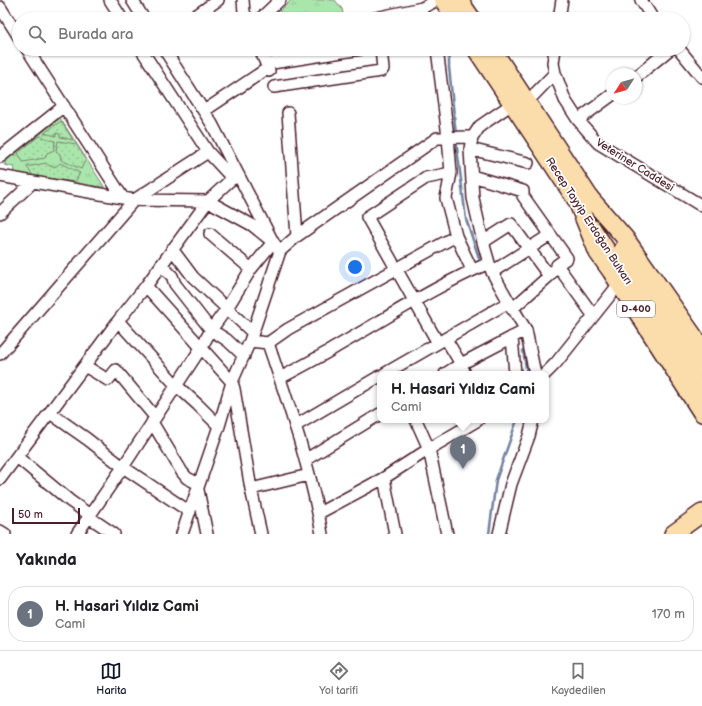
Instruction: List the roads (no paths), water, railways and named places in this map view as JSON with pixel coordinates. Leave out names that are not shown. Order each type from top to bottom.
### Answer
[{"type":"highway","points":[[443,0],[451,12]]},
{"type":"highway","points":[[459,0],[467,12]]},
{"type":"highway","name":"Recep Tayyip Erdoğan Bulvarı","points":[[482,56],[520,103],[584,200]]},
{"type":"highway","name":"Recep Tayyip Erdoğan Bulvarı","points":[[496,56],[520,103]]},
{"type":"highway","name":"D-400","points":[[584,200],[598,252],[702,413]]},
{"type":"highway","name":"D-400","points":[[584,200],[625,238],[702,348]]},
{"type":"highway","points":[[673,534],[701,516]]},
{"type":"highway","points":[[690,534],[701,516]]},
{"type":"main road","name":"Recep Tayyip Erdoğan Bulvarı","points":[[584,200],[702,370]]},
{"type":"main road","name":"Recep Tayyip Erdoğan Bulvarı","points":[[584,200],[606,249],[702,392]]},
{"type":"street","points":[[110,0],[118,12]]},
{"type":"street","points":[[132,0],[140,12]]},
{"type":"street","points":[[201,12],[218,0]]},
{"type":"street","points":[[243,0],[244,12]]},
{"type":"street","points":[[267,12],[280,0]]},
{"type":"street","points":[[403,12],[422,8],[437,0]]},
{"type":"street","points":[[560,12],[562,0]]},
{"type":"street","points":[[641,0],[649,12]]},
{"type":"street","points":[[0,7],[12,26]]},
{"type":"street","points":[[32,56],[123,198]]},
{"type":"street","points":[[146,56],[208,152],[235,177]]},
{"type":"street","points":[[169,56],[212,124],[235,177],[273,242],[280,251]]},
{"type":"street","points":[[263,56],[268,69]]},
{"type":"street","points":[[204,111],[268,69],[328,56]]},
{"type":"street","points":[[274,87],[381,71],[383,69],[382,56]]},
{"type":"street","points":[[438,56],[451,173],[446,198],[456,236],[472,270]]},
{"type":"street","name":"Veteriner Caddesi","points":[[554,56],[553,63],[555,73],[565,100],[578,120],[598,143],[702,206]]},
{"type":"street","points":[[642,72],[662,56]]},
{"type":"street","points":[[685,56],[702,77]]},
{"type":"street","points":[[534,371],[526,330],[491,268],[483,242],[473,198],[468,141],[480,126],[520,103],[555,73]]},
{"type":"street","points":[[578,120],[606,99]]},
{"type":"street","points":[[0,157],[64,106]]},
{"type":"street","points":[[288,113],[297,236]]},
{"type":"street","points":[[182,534],[219,426],[232,382],[251,337],[280,251],[297,236],[437,138],[448,137],[468,141],[528,163]]},
{"type":"street","points":[[0,354],[134,200],[208,152]]},
{"type":"street","points":[[451,173],[426,178],[367,217],[415,300],[442,341],[463,369],[512,337],[526,330]]},
{"type":"street","points":[[0,176],[134,200],[208,201],[252,225],[273,242]]},
{"type":"street","points":[[389,371],[442,341],[511,305],[549,276],[557,265],[567,258],[523,196],[523,191],[472,176]]},
{"type":"street","points":[[0,479],[118,321],[146,286],[208,201],[235,177]]},
{"type":"street","points":[[0,213],[34,182]]},
{"type":"street","points":[[483,242],[512,224],[549,276]]},
{"type":"street","points":[[210,234],[251,269]]},
{"type":"street","points":[[280,378],[337,347],[415,300],[472,270],[491,268],[529,249],[550,235]]},
{"type":"street","points":[[268,343],[288,329],[456,236]]},
{"type":"street","points":[[77,534],[123,467],[251,269],[273,242]]},
{"type":"street","points":[[172,250],[193,277],[227,308],[251,337],[268,343]]},
{"type":"street","points":[[161,265],[172,276],[176,284],[211,330],[227,340],[244,356]]},
{"type":"street","points":[[557,265],[593,315]]},
{"type":"street","points":[[548,371],[619,284]]},
{"type":"street","points":[[146,286],[232,382],[251,489],[261,534]]},
{"type":"street","points":[[118,321],[176,385],[198,404],[219,426]]},
{"type":"street","points":[[512,337],[515,371]]},
{"type":"street","points":[[268,343],[305,460],[319,513],[322,534]]},
{"type":"street","points":[[85,366],[108,380],[116,370],[153,420],[182,472],[198,487],[207,534]]},
{"type":"street","points":[[295,426],[377,378]]},
{"type":"street","points":[[50,413],[88,439],[123,467],[190,512]]},
{"type":"street","points":[[305,460],[377,416]]},
{"type":"street","points":[[417,423],[429,449],[447,534]]},
{"type":"street","points":[[319,513],[384,478],[473,423]]},
{"type":"street","points":[[499,534],[511,484],[529,436],[532,423]]},
{"type":"street","points":[[17,456],[70,501],[114,534]]},
{"type":"street","points":[[251,489],[309,475]]},
{"type":"street","points":[[384,478],[395,534]]},
{"type":"street","points":[[0,531],[5,534]]},
{"type":"waterway","points":[[449,56],[456,135]]},
{"type":"waterway","points":[[456,140],[466,219],[480,261]]},
{"type":"waterway","points":[[523,350],[526,371]]},
{"type":"waterway","points":[[489,534],[496,480],[516,423]]},
{"type":"place","name":"H. Hasari Yıldız Cami","points":[[463,469]]}]
